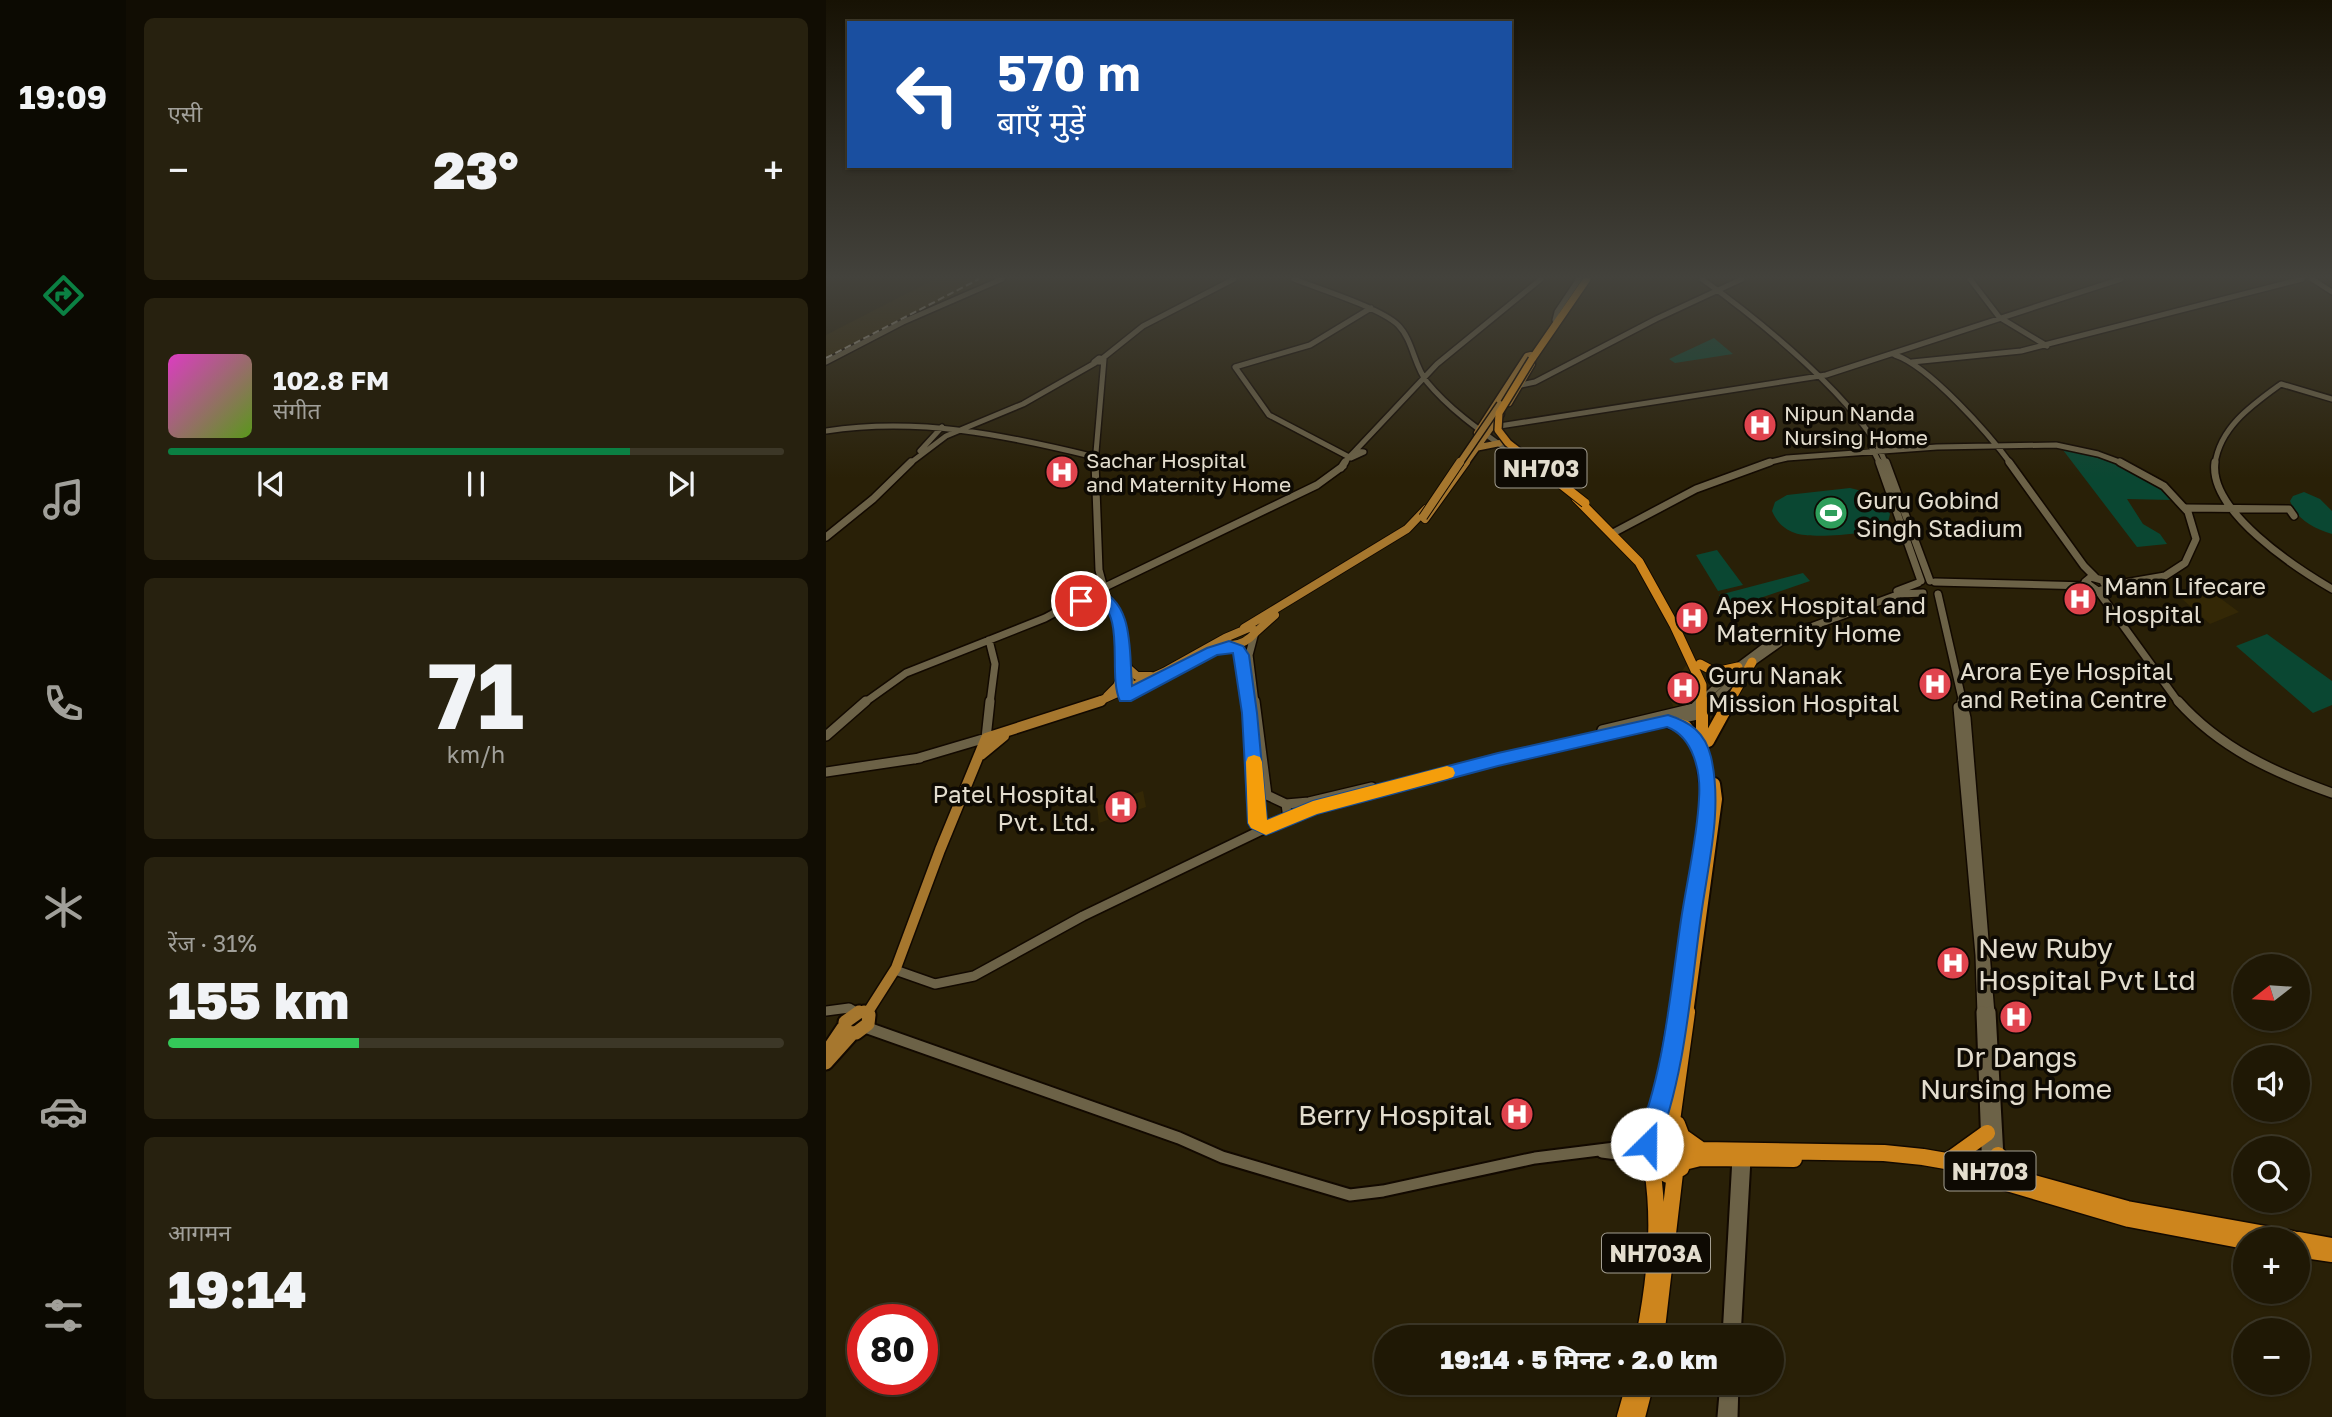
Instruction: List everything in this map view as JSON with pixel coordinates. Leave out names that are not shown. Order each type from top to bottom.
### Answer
[{"type":"highway","name":"NH703","points":[[1540,345],[1500,404],[1494,423],[1501,440],[1585,505]]},
{"type":"highway","name":"NH703","points":[[1532,357],[1499,413],[1498,430],[1508,443],[1615,532],[1652,574],[1709,685],[1702,754],[1708,797],[1678,1007],[1665,1121]]},
{"type":"highway","name":"NH703","points":[[1615,532],[1639,562],[1700,677],[1706,702],[1716,799],[1665,1121]]},
{"type":"highway","points":[[1708,741],[1752,662]]},
{"type":"highway","points":[[1700,664],[1715,672],[1738,667]]},
{"type":"highway","points":[[1668,721],[1686,727],[1702,754]]},
{"type":"highway","name":"NH703","points":[[1665,1121],[1650,1129],[1649,1157],[1663,1175],[1700,1158],[1896,1158],[2017,1179],[2150,1219],[2233,1230]]},
{"type":"highway","points":[[1665,1121],[1677,1124],[1684,1138],[1686,1147],[1680,1167]]},
{"type":"highway","points":[[1948,1161],[1987,1133]]},
{"type":"highway","name":"NH703","points":[[1684,1138],[1701,1150],[1948,1161],[2150,1219],[2233,1238]]},
{"type":"highway","points":[[1998,1155],[2017,1179]]},
{"type":"highway","name":"NH703A","points":[[1646,1325],[1654,1280],[1658,1217],[1658,1201],[1649,1157]]},
{"type":"highway","name":"NH703A","points":[[1658,1325],[1666,1266],[1669,1201],[1680,1167]]},
{"type":"highway","name":"NH703","points":[[2310,1242],[2332,1246]]},
{"type":"highway","points":[[2310,1251],[2332,1255]]},
{"type":"highway","points":[[1625,1417],[1631,1395]]},
{"type":"highway","points":[[1637,1417],[1643,1395]]},
{"type":"main road","points":[[863,1012],[882,991],[906,942],[985,740],[1129,692],[1158,675],[1229,643],[1255,634],[1270,617],[1422,523],[1475,448],[1485,428],[1527,356],[1536,357],[1521,385],[1485,428],[1421,518],[1407,529],[1244,628],[1229,643],[1212,652],[1129,692],[1004,736],[985,740]]},
{"type":"main road","points":[[1421,518],[1500,404]]},
{"type":"main road","points":[[1473,421],[1485,428]]},
{"type":"main road","points":[[1475,448],[1500,443]]},
{"type":"main road","points":[[1244,628],[1251,627],[1255,634]]},
{"type":"main road","points":[[1097,703],[1117,686],[1126,671],[1137,676],[1158,675]]},
{"type":"main road","points":[[976,762],[1004,736]]},
{"type":"main road","points":[[973,746],[976,750],[976,762]]},
{"type":"main road","points":[[826,1063],[847,1031],[845,1023],[863,1012],[886,991],[898,971],[906,942]]},
{"type":"main road","points":[[826,1053],[847,1031],[865,1027],[869,1020],[863,1012]]},
{"type":"street","points":[[826,362],[858,345]]},
{"type":"street","points":[[911,462],[946,436],[1023,404],[1100,360],[1119,345]]},
{"type":"street","points":[[1310,345],[1235,367],[1269,415],[1339,450],[1356,452]]},
{"type":"street","points":[[1411,345],[1429,380],[1473,421]]},
{"type":"street","points":[[826,736],[893,681],[928,663],[1075,604],[1098,587],[1317,485],[1341,468],[1426,375],[1459,345]]},
{"type":"street","points":[[1521,385],[1535,382],[1611,345]]},
{"type":"street","points":[[1779,345],[1815,378],[1854,420],[1877,450],[1913,544],[1936,586],[1966,718],[1988,967],[1998,1155],[1994,1176]]},
{"type":"street","points":[[1815,378],[1917,345]]},
{"type":"street","points":[[1485,428],[1815,378],[1924,345]]},
{"type":"street","points":[[1910,361],[2021,351],[2050,345]]},
{"type":"street","points":[[1905,352],[1910,361]]},
{"type":"street","points":[[1895,355],[1910,361],[1951,396],[1997,445],[2172,687],[2207,726],[2259,759],[2332,791]]},
{"type":"street","points":[[1100,360],[1096,457],[1098,587],[1119,622],[1129,692]]},
{"type":"street","points":[[1426,375],[1457,412],[1549,472],[1581,496],[1585,505]]},
{"type":"street","points":[[2332,399],[2283,384],[2235,424],[2218,446],[2215,455],[2219,485],[2234,511],[2267,544],[2332,589]]},
{"type":"street","points":[[826,431],[861,425],[908,423],[963,429],[1096,457]]},
{"type":"street","points":[[826,537],[873,499],[942,427]]},
{"type":"street","points":[[1485,428],[1500,443],[1585,505]]},
{"type":"street","points":[[1257,798],[1267,795],[1286,804],[1309,802],[1693,708],[1706,702],[1738,667],[1754,654],[1795,629],[1919,582],[1936,586],[2122,583],[2165,576],[2185,563],[2196,539],[2187,510],[2174,495],[2150,476],[2113,459],[2056,445],[1997,445],[1814,454],[1759,465],[1692,491],[1615,532]]},
{"type":"street","points":[[2187,510],[2289,509],[2294,516],[2234,511]]},
{"type":"street","points":[[1913,544],[1919,582],[1917,589],[1936,607],[1960,717],[1980,955],[1987,1133],[1994,1176]]},
{"type":"street","points":[[898,971],[935,984],[974,976],[1083,916],[1223,848],[1261,825],[1328,804],[1478,765],[1668,721],[1706,702],[1752,662],[1792,634],[1900,594],[1925,594],[1936,586]]},
{"type":"street","points":[[1255,634],[1249,655],[1267,795]]},
{"type":"street","points":[[985,740],[995,664],[989,640]]},
{"type":"street","points":[[1229,643],[1241,655],[1244,668],[1261,825]]},
{"type":"street","points":[[826,772],[941,756],[985,740]]},
{"type":"street","points":[[915,759],[985,740]]},
{"type":"street","points":[[1286,804],[1288,818]]},
{"type":"street","points":[[826,1011],[849,1008],[863,1012]]},
{"type":"street","points":[[865,1027],[1197,1144],[1222,1157],[1350,1195],[1379,1192],[1535,1158],[1591,1151],[1649,1157]]},
{"type":"street","points":[[1729,1325],[1742,1158]]},
{"type":"street","points":[[1735,1325],[1742,1158]]},
{"type":"street","points":[[1723,1417],[1725,1395]]},
{"type":"street","points":[[1732,1417],[1733,1395]]},
{"type":"shaded area","points":[[826,345],[857,345],[826,360]]},
{"type":"shaded area","points":[[2205,587],[2239,612],[2210,624],[2180,597]]},
{"type":"shaded area","name":"Guru Nanak Mission Hospital","points":[[1688,663],[1698,684],[1686,700],[1674,708],[1666,691]]},
{"type":"shaded area","name":"Patel Hospital Pvt. Ltd.","points":[[1143,791],[1146,807],[1099,823],[1097,806]]},
{"type":"green space","points":[[1699,345],[1722,345],[1733,354],[1675,363],[1669,359]]},
{"type":"green space","points":[[2063,450],[2122,466],[2148,481],[2172,500],[2127,499],[2143,524],[2160,534],[2167,544],[2137,547]]},
{"type":"green space","name":"Guru Gobind Singh Stadium","points":[[1850,488],[1868,493],[1883,503],[1890,514],[1886,524],[1856,533],[1803,535],[1784,527],[1772,511],[1775,502],[1787,495]]},
{"type":"green space","points":[[2304,492],[2320,499],[2332,511],[2332,534],[2306,522],[2293,508],[2290,501],[2293,496]]},
{"type":"green space","points":[[1717,550],[1743,585],[1718,591],[1696,555]]},
{"type":"green space","points":[[1803,573],[1810,581],[1728,609],[1719,595]]},
{"type":"green space","points":[[2267,634],[2332,681],[2332,705],[2313,713],[2236,646]]},
{"type":"railway","points":[[826,358],[851,345]]},
{"type":"slow traffic","points":[[1254,762],[1257,823],[1266,828],[1313,808],[1447,773]]},
{"type":"place","name":"Nipun Nanda Nursing Home","points":[[1760,425]]},
{"type":"place","name":"Sachar Hospital and Maternity Home","points":[[1062,472]]},
{"type":"place","name":"Guru Gobind Singh Stadium","points":[[1831,513]]},
{"type":"place","name":"Mann Lifecare Hospital","points":[[2080,599]]},
{"type":"place","name":"Apex Hospital and Maternity Home","points":[[1692,618]]},
{"type":"place","name":"Arora Eye Hospital and Retina Centre","points":[[1935,684]]},
{"type":"place","name":"Guru Nanak Mission Hospital","points":[[1683,688]]},
{"type":"place","name":"Patel Hospital Pvt. Ltd.","points":[[1121,807]]},
{"type":"place","name":"New Ruby Hospital Pvt Ltd","points":[[1953,963]]},
{"type":"place","name":"Dr Dangs Nursing Home","points":[[2016,1017]]},
{"type":"place","name":"Berry Hospital","points":[[1517,1114]]},
{"type":"route","points":[[1081,601],[1094,593],[1108,600],[1115,609],[1122,643],[1125,696],[1221,648],[1232,646],[1238,649],[1250,713],[1257,823],[1266,828],[1313,808],[1498,760],[1668,721],[1686,727],[1702,754],[1708,781],[1708,797],[1678,1007],[1658,1121],[1650,1129],[1647,1144]]}]
